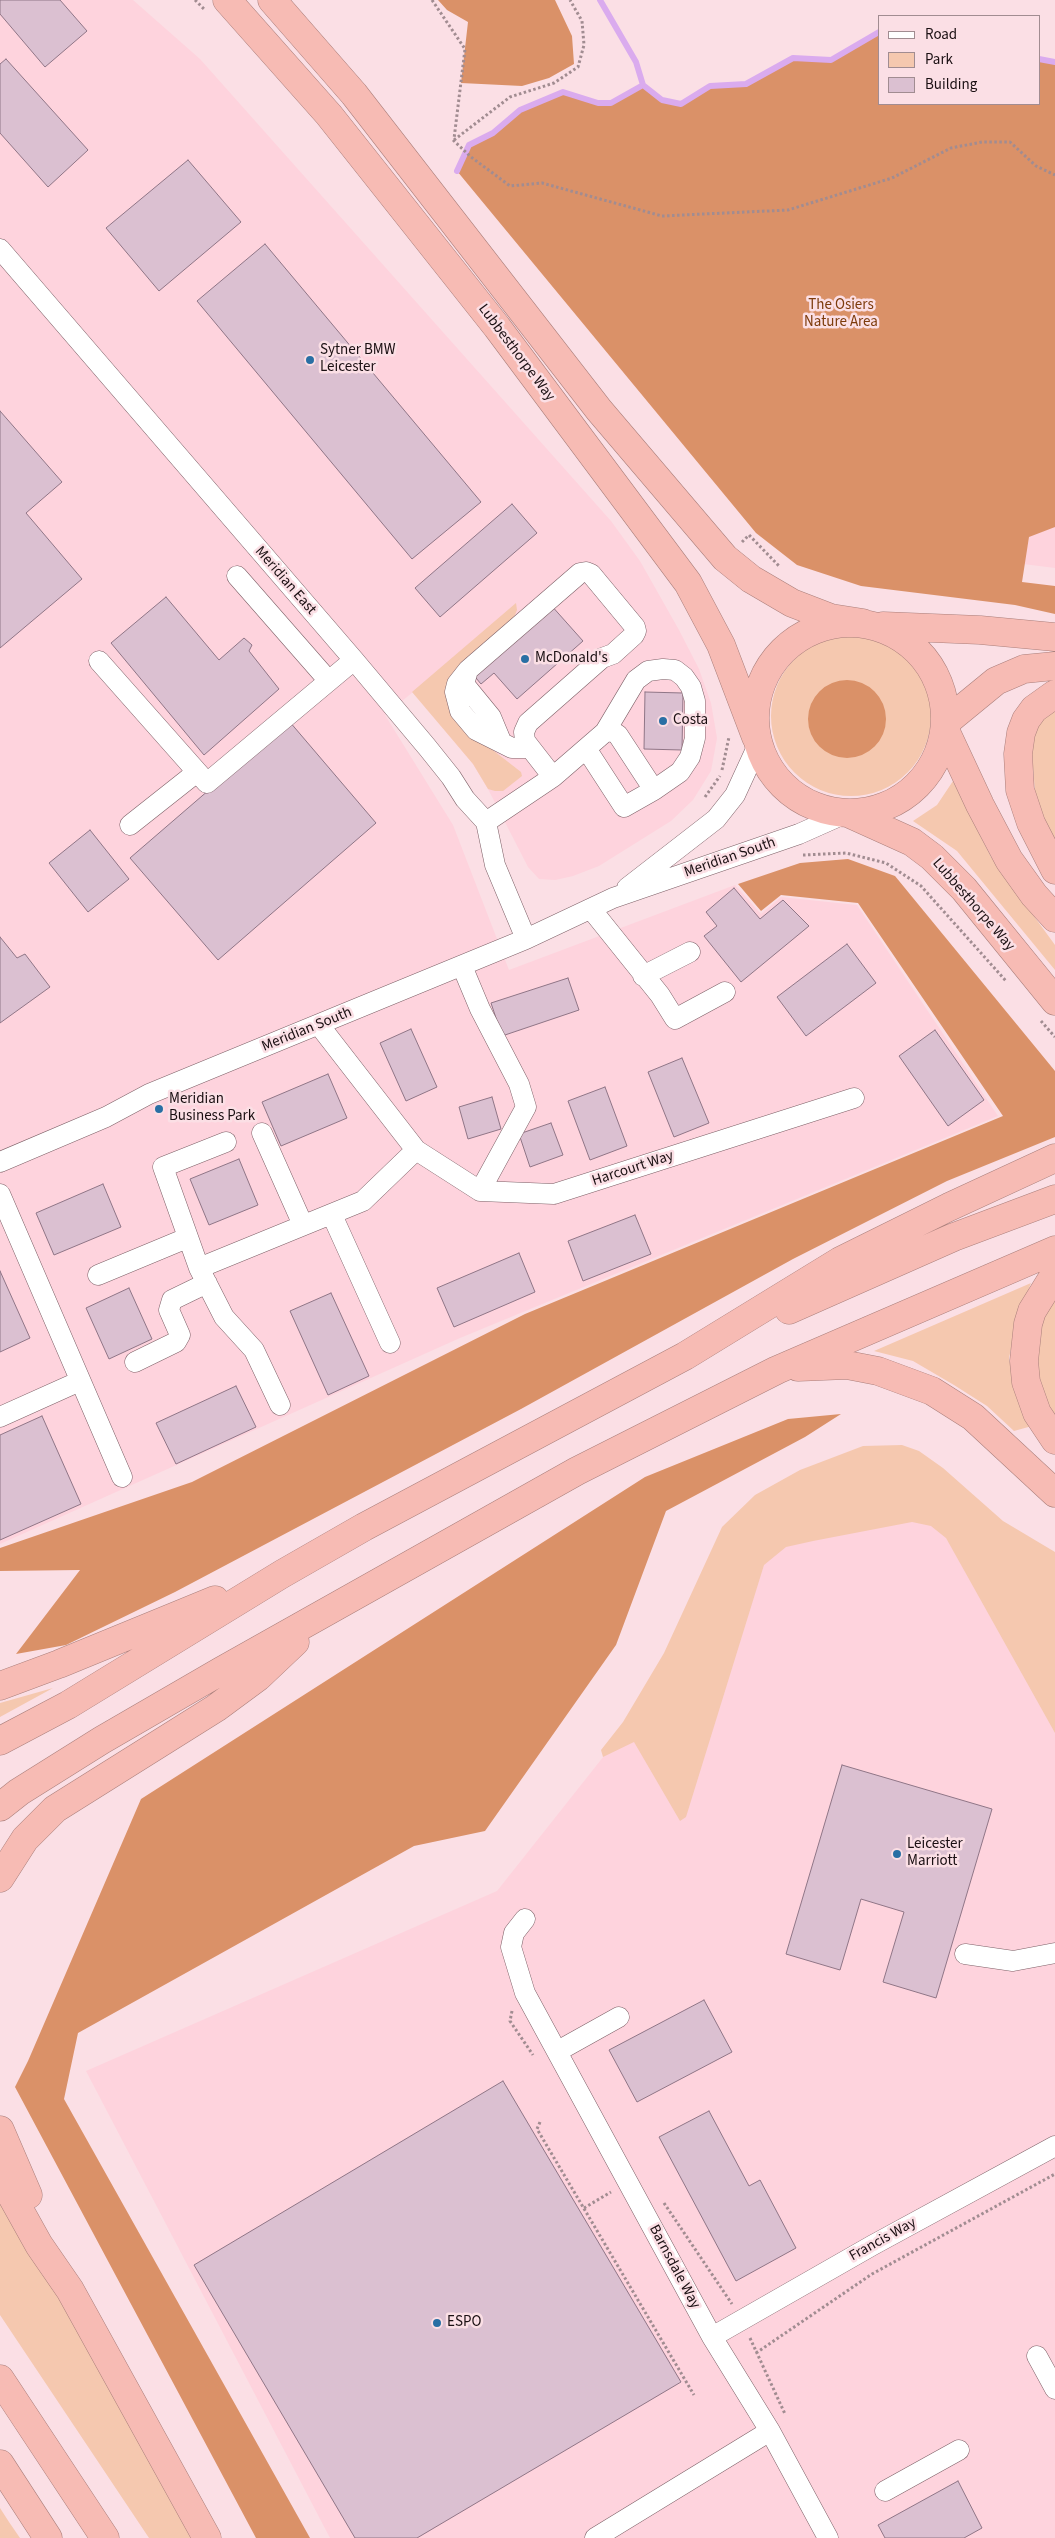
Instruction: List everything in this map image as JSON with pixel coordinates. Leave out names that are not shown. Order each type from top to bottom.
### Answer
[{"type":"highway","name":"Lubbesthorpe Way","points":[[272,0],[354,94],[600,410],[725,558],[751,579],[792,603],[831,618],[868,624]]},
{"type":"highway","name":"Lubbesthorpe Way","points":[[218,5],[276,55],[329,115],[497,327],[688,583],[721,646],[757,741],[774,776],[790,793],[821,809],[847,814],[912,842],[932,857],[964,889],[1045,1008]]},
{"type":"highway","points":[[868,624],[898,635],[927,661],[939,684],[945,726],[980,805],[1009,860],[1034,895],[1055,918]]},
{"type":"highway","points":[[757,741],[754,711],[760,686],[780,653],[800,637],[824,626],[868,624],[980,630],[1055,638]]},
{"type":"highway","points":[[847,814],[864,813],[890,805],[914,790],[923,780],[938,756],[945,726],[996,681],[1024,669],[1055,666]]},
{"type":"highway","points":[[1055,694],[1034,709],[1026,720],[1021,733],[1018,754],[1020,790],[1031,823],[1055,870]]},
{"type":"highway","points":[[0,1741],[68,1705],[282,1574],[364,1527],[685,1356],[840,1261],[948,1206],[1055,1158]]},
{"type":"highway","points":[[685,1356],[954,1237],[1055,1199]]},
{"type":"highway","points":[[0,1807],[19,1792],[102,1740],[576,1471],[777,1370],[1055,1250]]},
{"type":"highway","points":[[1055,1274],[1032,1311],[1028,1324],[1024,1361],[1026,1382],[1037,1413],[1055,1440]]},
{"type":"highway","points":[[777,1370],[847,1364],[878,1371],[932,1391],[973,1417],[1055,1493]]},
{"type":"highway","points":[[0,1686],[282,1574]]},
{"type":"highway","points":[[0,1878],[25,1839],[55,1809],[216,1708],[258,1677],[328,1612]]},
{"type":"highway","points":[[0,2130],[70,2290],[207,2538]]},
{"type":"highway","points":[[0,2175],[39,2245],[70,2290]]},
{"type":"highway","points":[[0,2379],[105,2538]]},
{"type":"highway","points":[[0,2464],[48,2538]]},
{"type":"street","name":"Meridian East","points":[[0,249],[354,660],[451,777],[465,799],[486,822]]},
{"type":"street","points":[[528,748],[512,748],[476,730],[460,711],[455,692],[461,677],[468,670],[580,573],[591,574],[635,627],[634,636],[613,654],[602,658],[528,723],[524,732],[528,748],[552,777]]},
{"type":"street","points":[[236,576],[328,680]]},
{"type":"street","points":[[99,662],[206,783],[354,660]]},
{"type":"street","points":[[526,939],[495,865],[486,822],[552,777],[587,750],[605,732],[636,680],[648,671],[675,670],[692,687],[695,701],[695,738],[690,757],[680,772],[654,790],[624,808],[587,750]]},
{"type":"street","points":[[605,732],[612,731],[618,735],[654,790]]},
{"type":"street","name":"Meridian South","points":[[613,898],[716,820],[735,795],[757,741]]},
{"type":"street","points":[[130,825],[196,772]]},
{"type":"street","name":"Meridian South","points":[[0,1162],[106,1118],[149,1094],[526,939],[613,898],[799,834],[847,814]]},
{"type":"street","points":[[591,909],[660,995],[675,1019],[725,992]]},
{"type":"street","points":[[643,976],[690,952]]},
{"type":"street","points":[[319,1025],[416,1150],[480,1191],[526,1107],[519,1084],[480,1009],[462,966]]},
{"type":"street","name":"Harcourt Way","points":[[480,1191],[554,1194],[854,1098]]},
{"type":"street","points":[[262,1133],[303,1225]]},
{"type":"street","points":[[226,1142],[163,1167],[185,1231],[203,1275],[224,1317],[254,1350],[280,1404]]},
{"type":"street","points":[[135,1362],[176,1342],[180,1335],[169,1310],[172,1300],[203,1275],[303,1225],[363,1201],[416,1150]]},
{"type":"street","points":[[0,1194],[122,1477]]},
{"type":"street","points":[[332,1215],[390,1343]]},
{"type":"street","points":[[98,1276],[185,1231]]},
{"type":"street","points":[[0,1417],[80,1381]]},
{"type":"street","name":"Barnsdale Way","points":[[526,1919],[514,1933],[511,1947],[525,1993],[712,2337],[770,2431],[828,2538]]},
{"type":"street","points":[[965,1954],[1013,1961],[1055,1953]]},
{"type":"street","points":[[558,2051],[619,2017]]},
{"type":"street","name":"Francis Way","points":[[712,2337],[873,2245],[1055,2146]]},
{"type":"street","points":[[1037,2356],[1055,2389]]},
{"type":"street","points":[[595,2538],[770,2431]]},
{"type":"street","points":[[885,2491],[959,2450]]},
{"type":"path","points":[[195,0],[218,5]]},
{"type":"path","points":[[432,0],[465,49],[454,140]]},
{"type":"path","points":[[454,140],[510,97],[554,83],[578,68],[584,45],[582,21],[570,0]]},
{"type":"path","points":[[454,140],[471,157],[510,186],[542,183],[662,216],[788,210],[892,178],[951,148],[982,142],[1010,142],[1036,166],[1055,175]]},
{"type":"path","points":[[749,535],[783,570]]},
{"type":"path","points":[[700,804],[722,773],[730,738],[728,730]]},
{"type":"path","points":[[795,856],[846,853],[886,863],[921,886],[1010,987]]},
{"type":"path","points":[[1045,1008],[1055,1037]]},
{"type":"path","points":[[540,2122],[537,2129],[694,2395]]},
{"type":"path","points":[[756,2352],[872,2274],[1055,2174]]},
{"type":"path","points":[[584,2208],[614,2191]]},
{"type":"path","points":[[662,2200],[743,2320],[789,2422]]},
{"type":"shaded area","points":[[0,0],[133,0],[200,59],[611,521],[640,561],[679,630],[699,669],[711,703],[717,738],[711,771],[693,800],[671,821],[599,866],[573,876],[555,880],[539,879],[528,867],[473,764],[413,692],[385,715],[453,825],[509,970],[735,885],[761,914],[781,897],[857,905],[998,1116],[460,1338],[0,1544]]},
{"type":"shaded area","points":[[1055,429],[1055,568],[1023,564]]},
{"type":"shaded area","points":[[931,1510],[1055,1707],[1055,2538],[330,2538],[86,2071],[497,1891],[619,1737],[747,1548]]},
{"type":"green space","points":[[438,0],[555,0],[572,36],[574,64],[549,78],[522,86],[461,83],[468,22],[447,10]]},
{"type":"green space","name":"The Osiers Nature Area","points":[[878,33],[878,105],[1040,105],[1040,59],[1055,62],[1055,527],[1029,537],[1022,582],[1055,586],[1055,614],[1015,605],[861,586],[797,565],[756,533],[457,171],[469,145],[493,133],[520,110],[563,92],[598,103],[611,103],[643,85],[662,100],[681,104],[710,86],[746,84],[793,58],[831,60]]},
{"type":"green space","points":[[516,603],[517,610],[511,625],[452,676],[476,737],[521,772],[522,776],[503,791],[495,791],[488,789],[473,764],[412,692]]},
{"type":"green space","points":[[859,636],[889,645],[908,659],[918,671],[925,685],[930,700],[930,732],[925,747],[918,761],[908,773],[896,783],[874,793],[859,796],[843,796],[828,793],[806,783],[784,761],[772,732],[771,708],[774,693],[784,671],[806,649],[835,637]]},
{"type":"green space","points":[[847,680],[862,683],[875,691],[883,704],[886,719],[883,734],[875,747],[862,755],[847,758],[832,755],[819,747],[811,734],[808,719],[811,704],[819,691],[832,683]]},
{"type":"green space","points":[[1055,707],[1055,845],[1037,815],[1031,743],[1039,723]]},
{"type":"green space","points":[[953,781],[991,857],[1055,945],[1055,970],[957,851],[913,821],[937,805]]},
{"type":"green space","points":[[848,859],[895,876],[1055,1071],[1055,1137],[947,1181],[793,1259],[521,1409],[175,1592],[66,1645],[16,1654],[80,1570],[0,1571],[0,1548],[192,1482],[525,1314],[1003,1116],[858,903],[781,895],[761,911],[738,884],[800,863]]},
{"type":"green space","points":[[1031,1283],[1018,1317],[1009,1358],[1016,1396],[1032,1426],[1014,1431],[987,1406],[913,1361],[874,1351]]},
{"type":"green space","points":[[1055,1295],[1055,1429],[1035,1369],[1041,1319]]},
{"type":"green space","points":[[841,1414],[805,1437],[666,1511],[616,1645],[485,1831],[414,1846],[78,2033],[64,2099],[310,2538],[256,2538],[15,2087],[141,1799],[645,1477],[788,1419]]},
{"type":"green space","points":[[902,1445],[919,1451],[943,1468],[1003,1521],[1055,1552],[1055,1733],[946,1538],[931,1526],[912,1522],[786,1547],[764,1565],[686,1817],[680,1821],[634,1742],[603,1757],[601,1750],[623,1722],[664,1653],[722,1527],[755,1495],[800,1470],[863,1446]]},
{"type":"green space","points":[[53,1688],[0,1717],[0,1703]]},
{"type":"green space","points":[[0,2187],[191,2538],[149,2538],[0,2315]]},
{"type":"green space","points":[[0,2508],[9,2522],[20,2538],[0,2538]]},
{"type":"building","points":[[0,0],[60,0],[87,31],[45,67],[0,14]]},
{"type":"building","points":[[6,59],[88,150],[48,187],[0,133],[0,64]]},
{"type":"building","points":[[188,160],[241,222],[159,291],[106,228]]},
{"type":"building","points":[[265,244],[481,502],[412,559],[197,301]]},
{"type":"building","points":[[0,411],[62,482],[26,513],[82,579],[0,648]]},
{"type":"building","points":[[512,504],[537,533],[440,617],[415,588]]},
{"type":"building","points":[[166,597],[219,660],[244,638],[252,645],[249,651],[279,689],[204,755],[111,643]]},
{"type":"building","name":"McDonald's","points":[[550,604],[583,641],[517,699],[494,673],[481,684],[471,672]]},
{"type":"building","name":"Costa","points":[[645,692],[683,693],[682,750],[644,749]]},
{"type":"building","points":[[289,721],[376,823],[218,960],[130,858]]},
{"type":"building","points":[[90,830],[129,879],[88,912],[49,863]]},
{"type":"building","points":[[734,888],[760,919],[783,900],[809,926],[741,982],[704,936],[717,926],[706,912]]},
{"type":"building","points":[[0,937],[17,958],[25,954],[50,987],[0,1023]]},
{"type":"building","points":[[847,944],[876,983],[806,1036],[777,997]]},
{"type":"building","points":[[568,978],[579,1010],[502,1036],[491,1003]]},
{"type":"building","points":[[411,1029],[437,1087],[406,1101],[380,1043]]},
{"type":"building","points":[[935,1030],[984,1100],[948,1126],[899,1056]]},
{"type":"building","points":[[682,1058],[709,1123],[674,1137],[648,1072]]},
{"type":"building","points":[[328,1074],[347,1118],[281,1146],[262,1102]]},
{"type":"building","points":[[605,1087],[627,1146],[590,1160],[568,1101]]},
{"type":"building","points":[[492,1097],[501,1129],[468,1139],[459,1107]]},
{"type":"building","points":[[551,1123],[563,1155],[530,1167],[519,1134]]},
{"type":"building","points":[[239,1159],[258,1205],[209,1225],[190,1179]]},
{"type":"building","points":[[103,1184],[121,1227],[54,1255],[36,1213]]},
{"type":"building","points":[[635,1215],[651,1254],[583,1281],[568,1241]]},
{"type":"building","points":[[519,1253],[535,1292],[454,1327],[437,1288]]},
{"type":"building","points":[[0,1271],[30,1338],[0,1352]]},
{"type":"building","points":[[129,1288],[152,1339],[109,1359],[86,1308]]},
{"type":"building","points":[[331,1293],[369,1376],[328,1395],[290,1311]]},
{"type":"building","points":[[236,1386],[256,1427],[176,1464],[156,1423]]},
{"type":"building","points":[[42,1416],[81,1504],[0,1540],[0,1435]]},
{"type":"building","name":"Leicester Marriott","points":[[842,1765],[992,1809],[936,1998],[883,1982],[904,1912],[861,1899],[840,1970],[786,1954]]},
{"type":"building","points":[[704,2000],[732,2052],[637,2102],[609,2050]]},
{"type":"building","name":"ESPO","points":[[503,2081],[681,2382],[417,2538],[355,2538],[194,2265]]},
{"type":"building","points":[[709,2111],[749,2186],[760,2180],[796,2248],[736,2281],[659,2137]]},
{"type":"building","points":[[958,2481],[982,2528],[964,2538],[885,2538],[878,2525]]},
{"type":"waterway","points":[[600,0],[636,62],[643,85],[662,100],[681,104],[710,86],[746,84],[793,58],[831,60],[878,33]]},
{"type":"waterway","points":[[1040,59],[1055,62]]},
{"type":"waterway","points":[[457,171],[469,145],[493,133],[520,110],[563,92],[598,103],[611,103],[643,85]]},
{"type":"place","name":"Sytner BMW Leicester","points":[[310,360]]},
{"type":"place","name":"McDonald's","points":[[525,659]]},
{"type":"place","name":"Costa","points":[[663,721]]},
{"type":"place","name":"Meridian Business Park","points":[[159,1109]]},
{"type":"place","name":"Leicester Marriott","points":[[897,1854]]},
{"type":"place","name":"ESPO","points":[[437,2323]]}]
